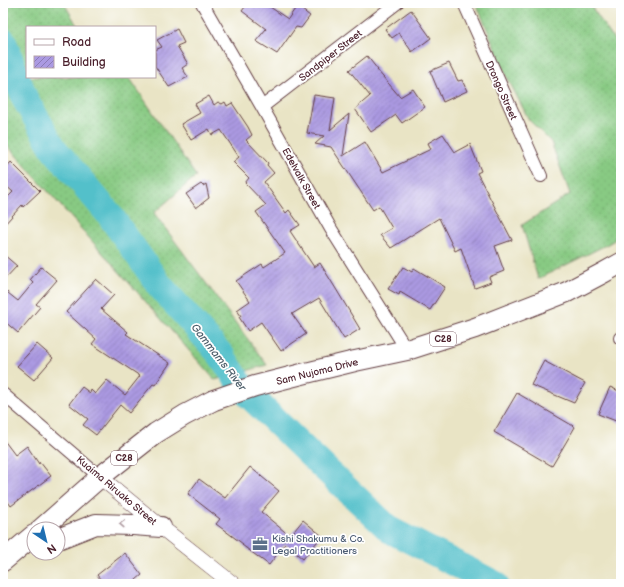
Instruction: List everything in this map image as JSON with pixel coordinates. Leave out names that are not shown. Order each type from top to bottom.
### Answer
[{"type":"highway","name":"Sam Nujoma Drive","points":[[50,521],[100,477],[156,433],[185,415],[214,400],[254,386],[407,350],[475,328],[567,292],[621,263]]},
{"type":"highway","points":[[66,536],[96,524],[133,524],[161,527]]},
{"type":"highway","points":[[3,562],[26,542]]},
{"type":"highway","points":[[3,562],[26,552]]},
{"type":"street","name":"Edelvalk Street","points":[[202,3],[331,229],[407,350]]},
{"type":"street","name":"Sandpiper Street","points":[[262,107],[397,3]]},
{"type":"street","name":"Drongo Street","points":[[464,3],[541,176]]},
{"type":"street","name":"Kuaima Riruako Street","points":[[3,394],[223,581]]},
{"type":"green space","points":[[3,3],[64,3],[77,26],[26,26],[26,78],[130,78],[196,176],[154,213],[267,365],[215,380],[6,144],[3,138]]},
{"type":"green space","points":[[476,3],[589,3],[621,50],[621,236],[538,279],[522,225],[570,194],[551,142],[529,120],[508,79]]},
{"type":"building","points":[[248,3],[264,3],[288,19],[297,6],[310,16],[301,28],[296,27],[277,54],[256,41],[266,29],[242,11]]},
{"type":"building","points":[[411,10],[431,38],[412,52],[399,33],[392,38],[385,29]]},
{"type":"building","points":[[177,29],[184,43],[177,46],[188,64],[182,68],[188,77],[169,87],[156,68],[156,50],[162,47],[157,40]]},
{"type":"building","points":[[367,56],[400,97],[413,89],[425,107],[402,123],[396,115],[371,132],[355,109],[370,96],[349,70]]},
{"type":"building","points":[[449,63],[458,81],[462,80],[467,91],[443,102],[430,71]]},
{"type":"building","points":[[314,95],[335,98],[330,130],[349,114],[343,156],[365,142],[383,172],[431,149],[428,143],[443,134],[455,152],[470,144],[481,171],[477,173],[512,240],[495,246],[504,271],[489,277],[491,282],[475,288],[461,248],[455,251],[439,218],[391,248],[380,235],[392,228],[379,206],[373,210],[331,147],[315,144],[324,136],[307,133]]},
{"type":"building","points":[[209,96],[214,105],[218,102],[222,104],[225,102],[227,106],[232,103],[252,135],[246,140],[268,163],[267,165],[274,173],[264,182],[286,213],[289,210],[300,225],[290,231],[314,267],[320,263],[360,329],[344,339],[319,298],[292,314],[306,334],[281,351],[261,322],[248,331],[239,317],[241,316],[237,310],[250,301],[236,281],[262,264],[264,267],[285,253],[256,212],[266,205],[245,183],[249,178],[233,162],[239,157],[221,130],[212,135],[209,129],[191,140],[181,124],[200,113],[195,104]]},
{"type":"building","points":[[11,162],[40,191],[23,207],[22,205],[3,226],[3,202],[13,192],[3,183],[3,171]]},
{"type":"building","points":[[201,184],[203,186],[206,184],[209,198],[196,208],[186,194]]},
{"type":"building","points":[[3,254],[17,266],[3,281]]},
{"type":"building","points":[[41,267],[57,280],[36,304],[40,307],[18,333],[3,320],[3,289],[18,301],[33,283],[30,280]]},
{"type":"building","points":[[403,267],[412,272],[414,268],[445,287],[430,310],[400,292],[399,295],[388,289]]},
{"type":"building","points":[[96,279],[114,295],[101,309],[128,332],[126,334],[170,363],[155,385],[153,384],[129,413],[120,405],[96,435],[83,425],[88,419],[69,404],[82,387],[90,393],[91,390],[95,394],[107,380],[125,395],[140,376],[92,344],[96,339],[66,312]]},
{"type":"building","points":[[37,344],[53,358],[34,380],[17,366]]},
{"type":"building","points":[[544,361],[585,383],[574,403],[531,385]]},
{"type":"building","points":[[610,387],[621,392],[621,423],[598,414]]},
{"type":"building","points":[[517,393],[575,427],[552,466],[494,432]]},
{"type":"building","points":[[3,439],[15,455],[27,446],[39,464],[40,462],[51,476],[11,506],[3,495]]},
{"type":"building","points":[[250,467],[279,491],[261,512],[290,536],[303,520],[322,536],[303,559],[285,544],[269,565],[216,524],[220,519],[188,494],[199,479],[225,498]]},
{"type":"building","points":[[125,553],[142,575],[131,584],[104,584],[97,575]]},
{"type":"waterway","name":"Gammams River","points":[[3,41],[25,99],[54,149],[109,214],[160,286],[221,355],[244,390],[390,530],[495,584]]},
{"type":"place","name":"Kishi Shakumu & Co. Legal Practitioners","points":[[260,544]]}]
